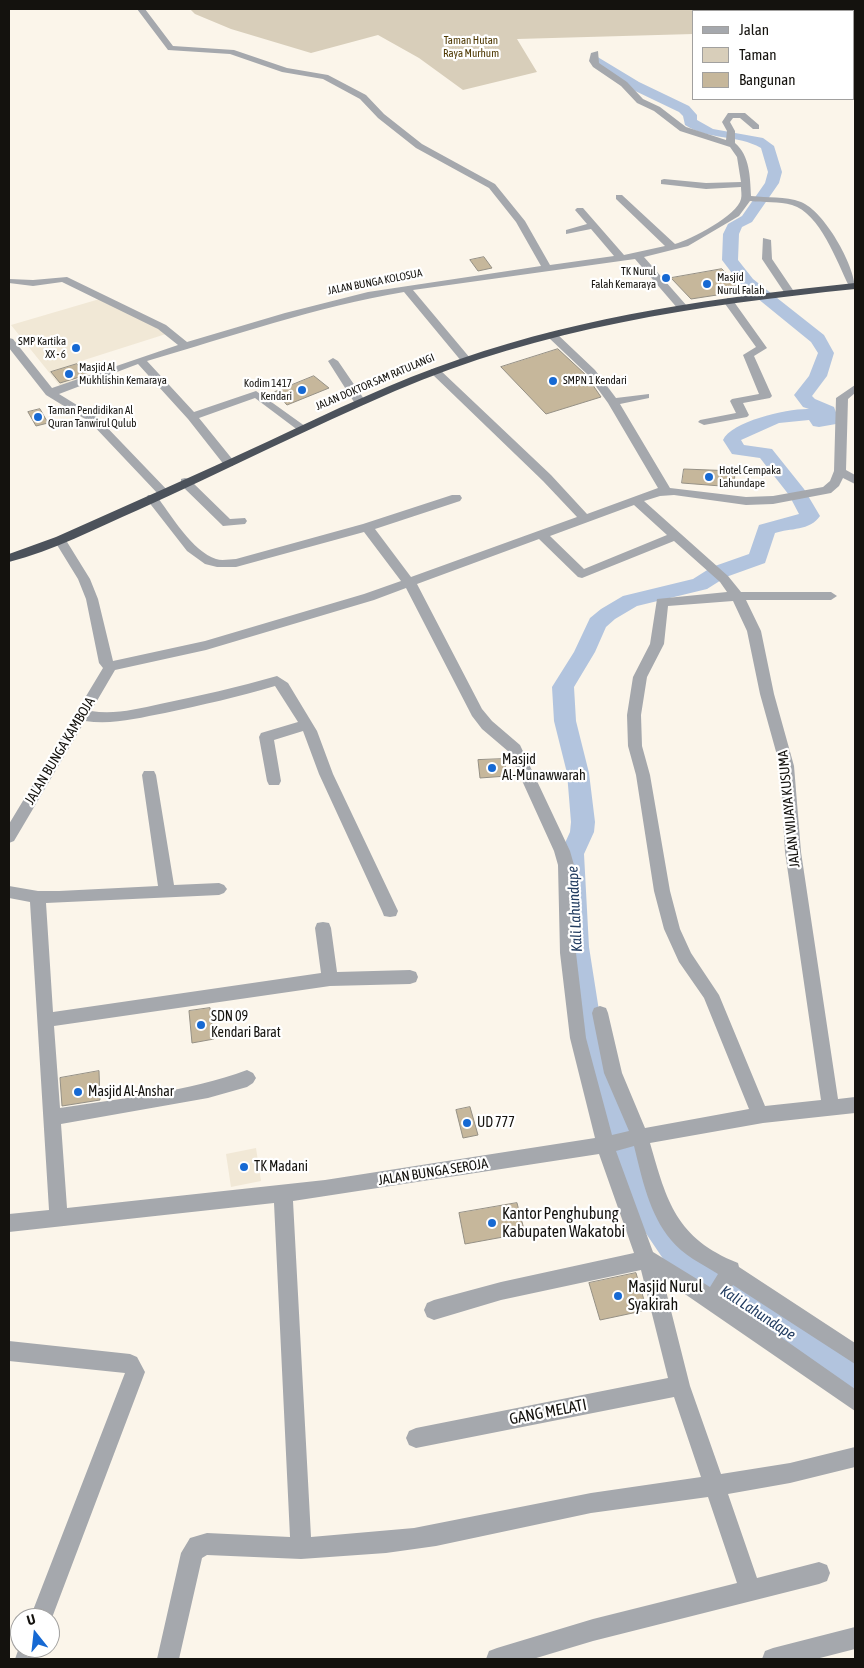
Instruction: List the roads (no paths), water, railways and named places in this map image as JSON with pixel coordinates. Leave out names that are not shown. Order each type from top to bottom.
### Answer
[{"type":"highway","name":"JALAN DOKTOR SAM RATULANGI","points":[[9,558],[60,540],[360,402],[466,360],[594,324],[755,297],[855,286]]},
{"type":"street","points":[[141,9],[171,48],[231,52],[279,69],[325,77],[363,97],[381,116],[419,146],[492,186],[520,220],[548,269]]},
{"type":"street","points":[[595,54],[593,61],[596,65],[624,84],[640,101],[657,109],[690,132],[730,138]]},
{"type":"street","points":[[756,128],[746,117],[735,114],[726,120],[730,138],[742,157],[746,184],[755,199],[798,203],[813,212],[827,233],[855,286]]},
{"type":"street","points":[[664,182],[706,186],[746,184]]},
{"type":"street","points":[[619,197],[664,242],[675,248]]},
{"type":"street","name":"JALAN BUNGA KOLOSUA","points":[[50,393],[184,345],[328,304],[406,288],[622,259],[675,248],[700,237],[728,220],[755,199]]},
{"type":"street","points":[[580,210],[622,259]]},
{"type":"street","points":[[569,232],[593,225]]},
{"type":"street","points":[[766,240],[767,259],[790,293]]},
{"type":"street","points":[[637,256],[683,308]]},
{"type":"street","points":[[10,281],[33,283],[63,279],[112,301],[162,327],[184,345]]},
{"type":"street","points":[[406,288],[466,360]]},
{"type":"street","points":[[704,422],[743,415],[736,401],[766,396],[748,355],[762,348],[728,301]]},
{"type":"street","points":[[552,335],[591,372],[613,402],[666,491]]},
{"type":"street","points":[[9,341],[50,393],[94,420],[164,493]]},
{"type":"street","points":[[140,360],[192,417],[229,463]]},
{"type":"street","points":[[333,361],[360,402]]},
{"type":"street","points":[[435,371],[540,472],[585,519]]},
{"type":"street","points":[[60,540],[84,579],[92,600],[106,663],[111,666],[160,656],[281,624],[410,584],[635,500],[666,491],[746,501],[773,500],[803,495],[832,487],[840,471],[842,398],[855,388]]},
{"type":"street","points":[[192,417],[256,394],[303,429]]},
{"type":"street","points":[[613,402],[646,396]]},
{"type":"street","points":[[840,471],[855,480]]},
{"type":"street","points":[[185,482],[227,523],[241,521]]},
{"type":"street","points":[[152,498],[204,559],[217,563],[236,563],[367,527],[456,498]]},
{"type":"street","name":"JALAN WIJAYA KUSUMA","points":[[635,500],[719,574],[737,596],[754,631],[767,694],[787,766],[793,852],[831,1107]]},
{"type":"street","points":[[367,527],[410,584],[477,712],[487,725],[515,749],[562,851],[566,865],[568,953],[578,1038],[624,1202],[647,1259],[662,1278],[680,1386],[750,1590]]},
{"type":"street","points":[[542,535],[582,574],[676,536]]},
{"type":"street","points":[[760,1115],[711,995],[685,956],[672,929],[662,891],[644,782],[633,737],[640,677],[657,644],[661,603],[737,596],[831,596]]},
{"type":"street","name":"JALAN BUNGA KAMBOJA","points":[[9,837],[111,666]]},
{"type":"street","points":[[82,715],[106,719],[150,712],[223,696],[275,680],[283,686],[306,725],[326,774],[390,911]]},
{"type":"street","points":[[274,782],[266,737],[306,725]]},
{"type":"street","points":[[149,776],[167,891]]},
{"type":"street","points":[[9,892],[38,897],[219,889]]},
{"type":"street","points":[[38,897],[44,1020],[59,1219]]},
{"type":"street","points":[[323,928],[330,979]]},
{"type":"street","points":[[44,1020],[330,979],[410,977]]},
{"type":"street","points":[[600,1013],[613,1072],[665,1216],[674,1230],[688,1244],[855,1354]]},
{"type":"street","points":[[51,1118],[208,1090],[241,1082],[247,1078]]},
{"type":"street","name":"JALAN BUNGA SEROJA","points":[[9,1222],[59,1219],[283,1194],[608,1144],[760,1115],[855,1106]]},
{"type":"street","points":[[283,1194],[301,1548]]},
{"type":"street","points":[[434,1310],[510,1289],[647,1259]]},
{"type":"street","points":[[714,1298],[730,1272]]},
{"type":"street","points":[[662,1278],[714,1298],[855,1401]]},
{"type":"street","points":[[9,1351],[130,1364],[135,1372],[45,1608]]},
{"type":"street","name":"GANG MELATI","points":[[416,1438],[680,1386]]},
{"type":"street","points":[[168,1659],[192,1553],[195,1548],[207,1544],[301,1548],[354,1546],[414,1539],[584,1504],[714,1486],[832,1464],[855,1457]]},
{"type":"street","points":[[497,1659],[593,1630],[819,1573]]},
{"type":"street","points":[[773,1659],[855,1638]]},
{"type":"waterway","name":"Kali Lahundape","points":[[596,60],[634,85],[684,109],[690,115],[690,122],[700,128],[709,132],[749,138],[767,146],[775,172],[772,183],[747,219],[736,224],[731,234],[730,260],[747,282],[818,339],[826,353],[815,381],[803,395],[809,403],[828,411],[830,420],[819,422],[814,415],[792,415],[772,420],[733,437],[732,440],[738,450],[766,453],[797,493],[810,516],[795,523],[777,525],[766,529],[758,558],[719,572],[700,584],[630,601],[608,614],[597,623],[584,652],[563,687],[562,696],[565,721],[578,773],[583,822],[582,832],[572,854],[576,947],[592,1049],[605,1098],[629,1164],[655,1222],[679,1256],[708,1281],[855,1376]]},
{"type":"place","name":"TK Nurul Falah Kemaraya","points":[[666,278]]},
{"type":"place","name":"Masjid Nurul Falah","points":[[707,284]]},
{"type":"place","name":"SMP Kartika XX - 6","points":[[76,348]]},
{"type":"place","name":"Masjid Al Mukhlishin Kemaraya","points":[[69,374]]},
{"type":"place","name":"SMPN 1 Kendari","points":[[553,381]]},
{"type":"place","name":"Kodim 1417 Kendari","points":[[302,390]]},
{"type":"place","name":"Taman Pendidikan Al Quran Tanwirul Qulub","points":[[38,417]]},
{"type":"place","name":"Hotel Cempaka Lahundape","points":[[709,477]]},
{"type":"place","name":"Masjid Al-Munawwarah","points":[[492,768]]},
{"type":"place","name":"SDN 09 Kendari Barat","points":[[201,1025]]},
{"type":"place","name":"Masjid Al-Anshar","points":[[78,1092]]},
{"type":"place","name":"UD 777","points":[[467,1123]]},
{"type":"place","name":"TK Madani","points":[[244,1167]]},
{"type":"place","name":"Kantor Penghubung Kabupaten Wakatobi","points":[[492,1223]]},
{"type":"place","name":"Masjid Nurul Syakirah","points":[[618,1296]]},
{"type":"park label","name":"Taman Hutan Raya Murhum","points":[[471,47]]}]
